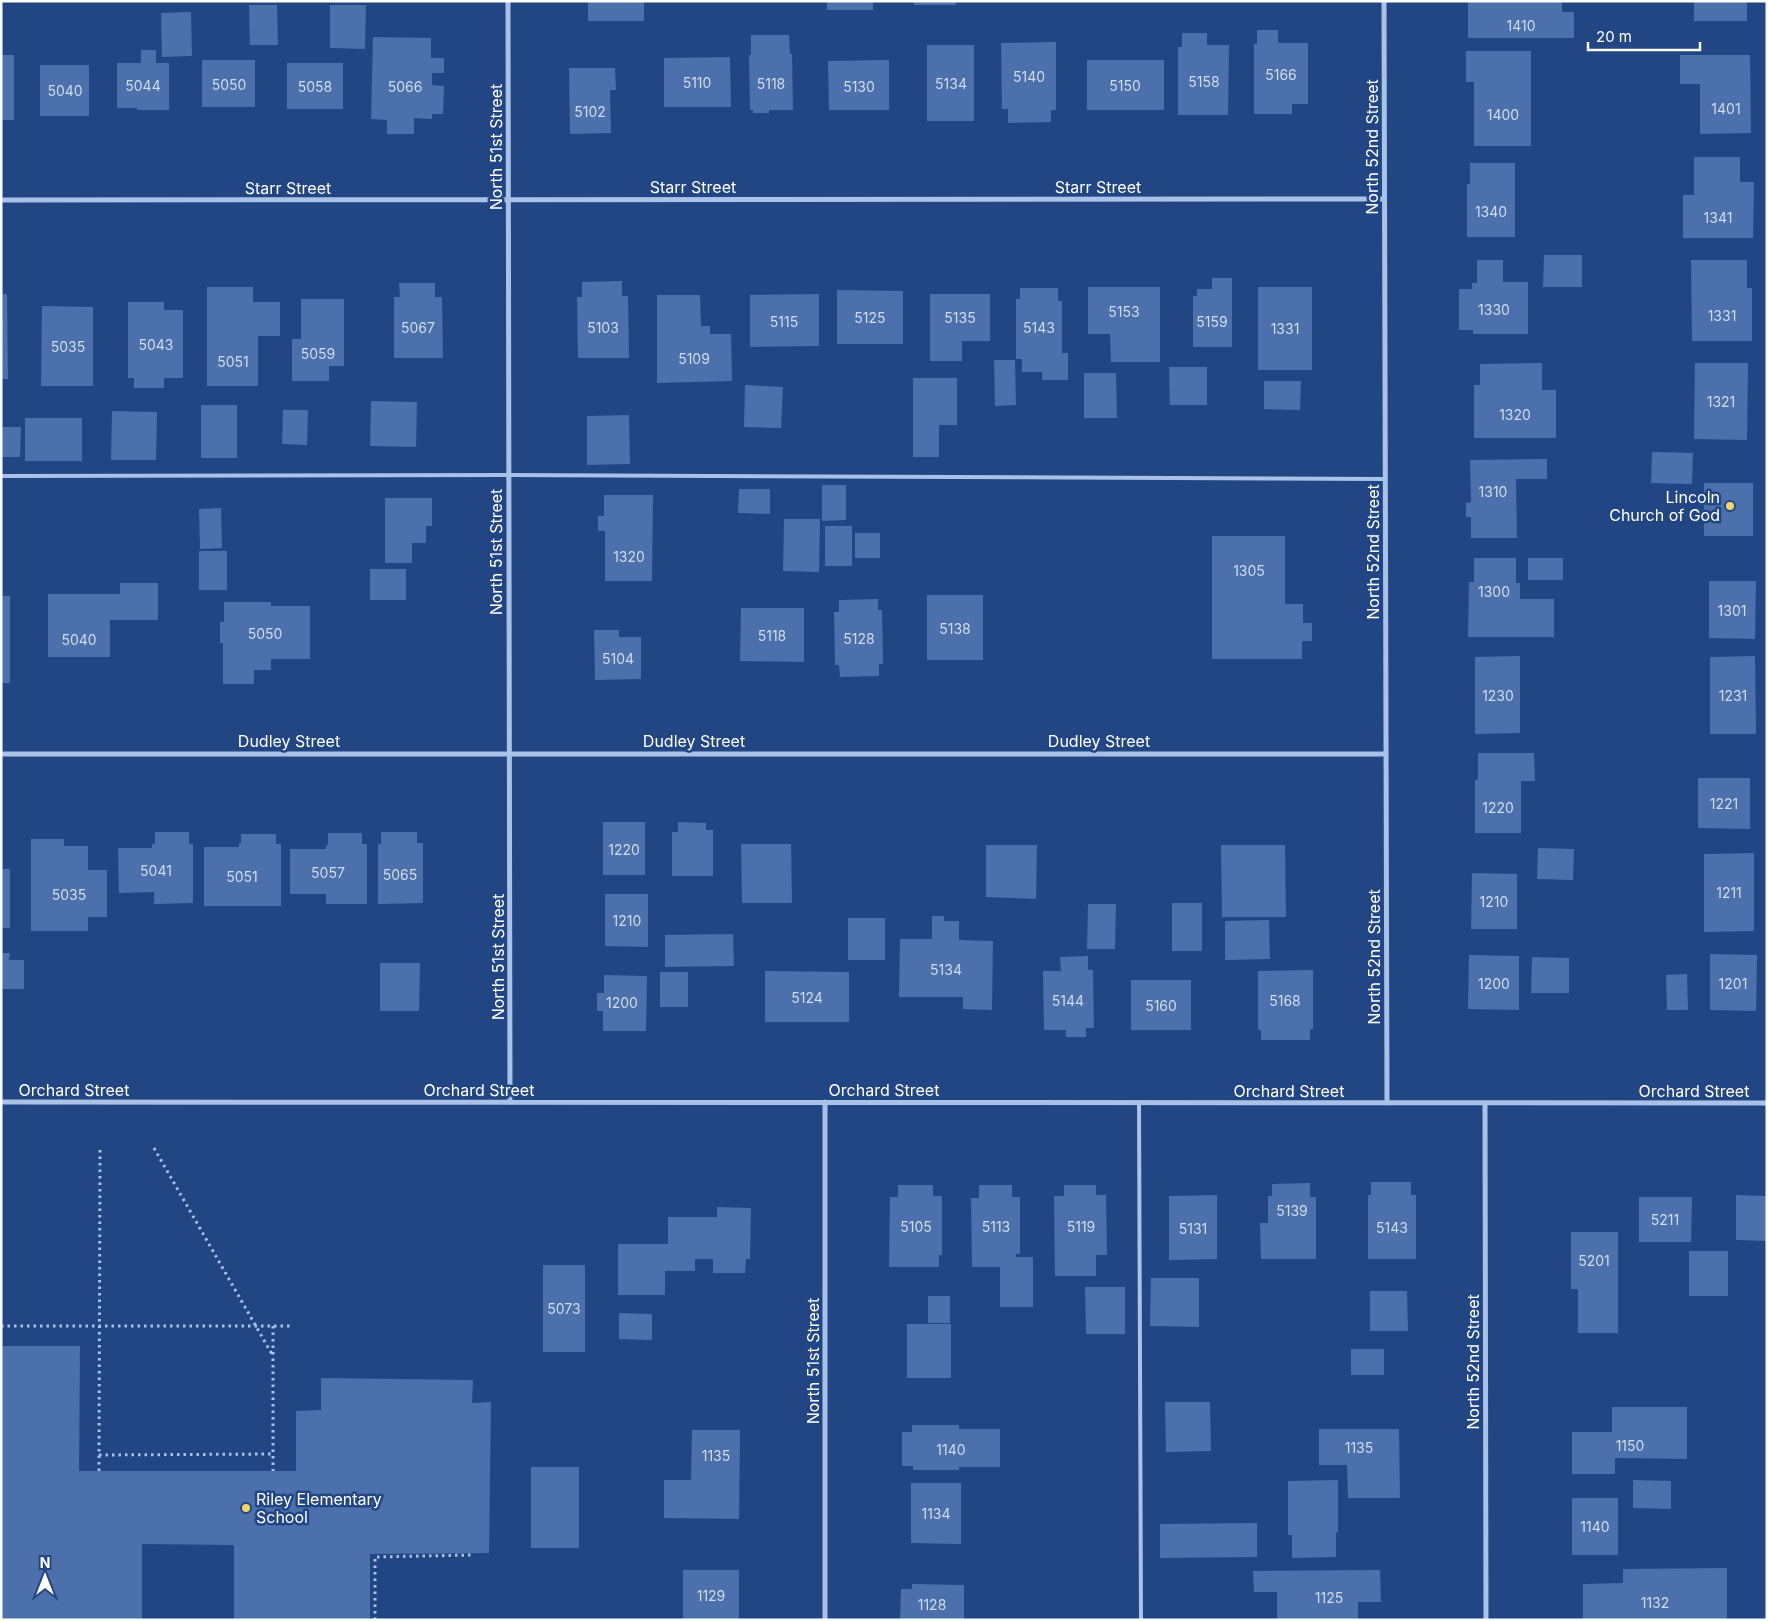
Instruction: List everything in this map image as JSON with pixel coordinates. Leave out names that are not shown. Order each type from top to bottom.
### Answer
[{"type":"street","name":"North 51st Street","points":[[508,1],[510,1102]]},
{"type":"street","name":"North 52nd Street","points":[[1384,1],[1387,1103]]},
{"type":"street","name":"Starr Street","points":[[1,200],[1384,199]]},
{"type":"street","name":"Dudley Street","points":[[1,754],[1386,754]]},
{"type":"street","name":"Orchard Street","points":[[1,1102],[1767,1103]]},
{"type":"street","name":"North 51st Street","points":[[824,1102],[825,1620]]},
{"type":"street","name":"North 52nd Street","points":[[1485,1104],[1486,1620]]},
{"type":"lane","points":[[1,476],[508,475],[1385,479]]},
{"type":"lane","points":[[1139,1103],[1141,1620]]},
{"type":"path","points":[[99,1470],[100,1148]]},
{"type":"path","points":[[154,1148],[273,1356]]},
{"type":"path","points":[[1,1326],[293,1326]]},
{"type":"path","points":[[273,1326],[273,1471]]},
{"type":"path","points":[[99,1455],[273,1454]]},
{"type":"path","points":[[375,1620],[375,1557],[472,1555]]},
{"type":"building","points":[[588,1],[644,1],[644,21],[588,21]]},
{"type":"building","points":[[827,1],[873,1],[873,10],[827,10]]},
{"type":"building","points":[[914,1],[955,1],[956,5],[914,5]]},
{"type":"building","points":[[1468,1],[1562,1],[1562,12],[1574,12],[1574,38],[1468,38]]},
{"type":"building","points":[[1694,1],[1747,1],[1747,21],[1694,21]]},
{"type":"building","points":[[249,5],[277,5],[278,45],[250,45]]},
{"type":"building","points":[[330,5],[366,5],[365,49],[330,48]]},
{"type":"building","points":[[191,12],[192,56],[162,57],[161,13]]},
{"type":"building","points":[[1257,30],[1278,30],[1278,43],[1308,43],[1308,104],[1292,104],[1292,114],[1254,114],[1254,44],[1257,44]]},
{"type":"building","points":[[1182,33],[1207,33],[1207,45],[1229,45],[1228,115],[1178,115],[1178,47],[1182,47]]},
{"type":"building","points":[[751,35],[789,35],[790,54],[792,54],[793,110],[769,110],[769,113],[753,113],[753,110],[750,110],[749,55],[751,55]]},
{"type":"building","points":[[373,37],[431,38],[431,58],[444,58],[444,73],[432,73],[432,85],[444,86],[443,114],[432,114],[432,119],[414,118],[414,134],[387,134],[387,120],[371,119]]},
{"type":"building","points":[[1056,42],[1056,110],[1051,110],[1051,122],[1008,123],[1008,109],[1002,109],[1001,43]]},
{"type":"building","points":[[927,45],[974,45],[974,121],[927,121]]},
{"type":"building","points":[[141,50],[156,50],[156,63],[169,63],[169,110],[117,108],[117,63],[141,63]]},
{"type":"building","points":[[1466,51],[1531,51],[1531,146],[1474,146],[1474,82],[1466,82]]},
{"type":"building","points":[[1,55],[14,55],[14,120],[1,120]]},
{"type":"building","points":[[1680,55],[1750,55],[1751,133],[1700,134],[1700,84],[1680,84]]},
{"type":"building","points":[[730,57],[731,107],[664,107],[664,58]]},
{"type":"building","points":[[202,60],[255,60],[255,107],[202,107]]},
{"type":"building","points":[[889,60],[889,110],[829,110],[828,61]]},
{"type":"building","points":[[1087,60],[1164,60],[1164,110],[1087,110]]},
{"type":"building","points":[[287,63],[343,63],[343,109],[287,109]]},
{"type":"building","points":[[40,65],[89,65],[89,116],[40,116]]},
{"type":"building","points":[[569,68],[615,68],[616,90],[610,90],[611,133],[570,134]]},
{"type":"building","points":[[1694,157],[1740,157],[1740,182],[1754,182],[1753,238],[1683,238],[1683,195],[1694,195]]},
{"type":"building","points":[[1470,163],[1515,163],[1515,237],[1467,237],[1467,184],[1470,184]]},
{"type":"building","points":[[1544,255],[1582,255],[1582,287],[1543,287]]},
{"type":"building","points":[[1477,260],[1503,260],[1503,282],[1528,282],[1528,334],[1473,334],[1473,330],[1459,330],[1459,289],[1472,289],[1472,283],[1477,283]]},
{"type":"building","points":[[1691,260],[1747,260],[1747,288],[1752,288],[1752,341],[1692,341]]},
{"type":"building","points":[[1212,278],[1232,278],[1232,347],[1193,347],[1193,296],[1197,296],[1197,289],[1212,289]]},
{"type":"building","points":[[622,281],[622,296],[628,296],[629,358],[578,358],[577,297],[582,297],[582,282]]},
{"type":"building","points":[[399,283],[435,283],[435,297],[442,297],[443,358],[394,358],[394,297],[400,297]]},
{"type":"building","points":[[207,287],[253,287],[253,302],[280,302],[280,336],[258,336],[258,386],[207,386]]},
{"type":"building","points":[[1088,287],[1160,287],[1160,362],[1111,362],[1110,334],[1088,334]]},
{"type":"building","points":[[1258,287],[1312,287],[1312,370],[1258,370]]},
{"type":"building","points":[[1020,288],[1058,288],[1058,301],[1062,301],[1062,353],[1068,353],[1068,380],[1042,380],[1042,372],[1022,372],[1022,359],[1016,359],[1016,299],[1020,299]]},
{"type":"building","points":[[837,290],[903,291],[903,344],[837,344]]},
{"type":"building","points":[[1,294],[7,294],[8,379],[1,379]]},
{"type":"building","points":[[819,294],[819,346],[750,347],[750,295]]},
{"type":"building","points":[[930,294],[990,294],[990,341],[962,341],[962,361],[930,361]]},
{"type":"building","points":[[657,295],[700,295],[701,326],[710,326],[710,334],[731,334],[732,381],[657,383]]},
{"type":"building","points":[[301,299],[344,299],[344,366],[329,366],[329,381],[292,381],[292,339],[301,339]]},
{"type":"building","points":[[128,302],[164,302],[164,310],[183,310],[183,378],[164,378],[164,388],[134,388],[134,378],[128,378]]},
{"type":"building","points":[[42,306],[93,307],[93,386],[41,386]]},
{"type":"building","points":[[994,360],[1015,360],[1016,405],[995,406]]},
{"type":"building","points":[[1542,363],[1542,390],[1556,390],[1556,438],[1474,438],[1474,385],[1480,385],[1480,364]]},
{"type":"building","points":[[1695,363],[1748,363],[1747,440],[1694,439]]},
{"type":"building","points":[[1169,367],[1207,367],[1207,405],[1170,405]]},
{"type":"building","points":[[1084,373],[1116,373],[1117,418],[1084,418]]},
{"type":"building","points":[[913,378],[957,378],[957,425],[939,425],[939,457],[913,457]]},
{"type":"building","points":[[1264,381],[1301,381],[1300,410],[1264,409]]},
{"type":"building","points":[[745,385],[783,387],[781,428],[744,427]]},
{"type":"building","points":[[371,401],[417,402],[416,447],[370,446]]},
{"type":"building","points":[[201,405],[237,405],[237,458],[201,458]]},
{"type":"building","points":[[283,410],[308,410],[307,445],[282,444]]},
{"type":"building","points":[[112,411],[157,412],[156,460],[111,460]]},
{"type":"building","points":[[629,415],[630,464],[587,465],[587,416]]},
{"type":"building","points":[[25,418],[82,418],[82,461],[25,461]]},
{"type":"building","points":[[1,427],[21,427],[20,457],[1,457]]},
{"type":"building","points":[[1652,452],[1693,453],[1692,484],[1651,483]]},
{"type":"building","points":[[1547,459],[1547,479],[1516,479],[1517,538],[1471,538],[1471,517],[1466,517],[1466,503],[1471,502],[1470,460]]},
{"type":"building","points":[[1704,483],[1753,483],[1753,536],[1704,536]]},
{"type":"building","points":[[822,485],[846,485],[846,520],[822,521]]},
{"type":"building","points":[[739,489],[770,489],[770,514],[738,513]]},
{"type":"building","points":[[604,495],[653,495],[652,581],[605,581],[605,531],[598,531],[598,516],[604,516]]},
{"type":"building","points":[[385,498],[432,498],[432,526],[426,526],[426,543],[412,543],[412,563],[385,563]]},
{"type":"building","points":[[221,508],[222,548],[200,549],[199,509]]},
{"type":"building","points":[[784,519],[820,519],[819,572],[783,571]]},
{"type":"building","points":[[825,526],[852,526],[852,566],[825,566]]},
{"type":"building","points":[[855,533],[880,533],[880,558],[855,558]]},
{"type":"building","points":[[1212,536],[1285,536],[1285,604],[1303,604],[1303,623],[1312,623],[1312,641],[1302,641],[1302,659],[1212,659]]},
{"type":"building","points":[[199,551],[227,551],[227,590],[199,590]]},
{"type":"building","points":[[1474,558],[1516,558],[1516,583],[1520,583],[1520,599],[1554,599],[1554,637],[1468,637],[1469,582],[1474,582]]},
{"type":"building","points":[[1528,558],[1563,558],[1563,580],[1528,580]]},
{"type":"building","points":[[370,569],[406,569],[406,600],[370,600]]},
{"type":"building","points":[[1709,581],[1756,581],[1755,639],[1709,638]]},
{"type":"building","points":[[120,583],[158,583],[158,620],[110,620],[110,657],[48,657],[48,594],[120,594]]},
{"type":"building","points":[[927,595],[983,595],[983,660],[927,660]]},
{"type":"building","points":[[1,596],[10,596],[10,683],[1,683]]},
{"type":"building","points":[[878,599],[878,610],[882,610],[883,664],[879,664],[879,676],[840,677],[839,665],[835,665],[834,612],[839,612],[839,600]]},
{"type":"building","points":[[224,602],[271,602],[271,606],[310,606],[310,659],[271,659],[271,670],[254,670],[254,684],[223,684],[223,643],[220,643],[220,622],[224,622]]},
{"type":"building","points":[[741,608],[804,608],[804,662],[740,661]]},
{"type":"building","points":[[594,630],[619,630],[619,637],[641,637],[641,679],[595,680]]},
{"type":"building","points":[[1520,656],[1520,733],[1475,734],[1475,657]]},
{"type":"building","points":[[1755,656],[1756,734],[1710,734],[1710,657]]},
{"type":"building","points":[[1478,753],[1534,753],[1535,781],[1521,781],[1521,833],[1475,833],[1475,780],[1478,780]]},
{"type":"building","points":[[1698,778],[1750,778],[1750,829],[1698,828]]},
{"type":"building","points":[[603,822],[645,822],[645,875],[603,875]]},
{"type":"building","points":[[678,822],[706,823],[706,830],[713,830],[713,876],[672,876],[672,832],[678,832]]},
{"type":"building","points":[[155,832],[189,832],[189,844],[193,844],[193,903],[154,904],[154,892],[119,893],[118,848],[152,848],[152,844],[155,844]]},
{"type":"building","points":[[381,832],[417,832],[417,843],[423,843],[423,903],[378,904],[378,844],[381,844]]},
{"type":"building","points":[[328,833],[362,833],[362,844],[367,844],[367,904],[326,904],[326,894],[290,894],[290,849],[326,849]]},
{"type":"building","points":[[241,834],[276,834],[276,844],[281,844],[281,906],[204,906],[204,847],[239,847]]},
{"type":"building","points":[[31,839],[64,839],[64,846],[88,846],[88,870],[107,870],[107,917],[88,917],[88,931],[31,931]]},
{"type":"building","points":[[741,844],[791,844],[792,903],[742,903]]},
{"type":"building","points":[[986,845],[1037,845],[1036,899],[986,897]]},
{"type":"building","points":[[1221,845],[1285,845],[1286,917],[1222,917]]},
{"type":"building","points":[[1538,848],[1574,849],[1573,880],[1537,879]]},
{"type":"building","points":[[1754,853],[1754,931],[1704,932],[1704,854]]},
{"type":"building","points":[[1,869],[10,869],[10,928],[1,928]]},
{"type":"building","points":[[1472,873],[1517,874],[1517,929],[1471,929]]},
{"type":"building","points":[[605,894],[648,894],[648,947],[605,946]]},
{"type":"building","points":[[1172,903],[1202,903],[1202,951],[1172,951]]},
{"type":"building","points":[[1088,904],[1116,904],[1115,949],[1087,949]]},
{"type":"building","points":[[932,916],[944,916],[944,921],[959,921],[959,940],[993,941],[992,1010],[963,1009],[963,997],[899,997],[900,939],[932,939]]},
{"type":"building","points":[[848,918],[885,918],[885,960],[848,960]]},
{"type":"building","points":[[1269,920],[1270,959],[1225,960],[1225,921]]},
{"type":"building","points":[[733,934],[734,966],[665,967],[665,935]]},
{"type":"building","points":[[1,953],[10,953],[9,960],[24,960],[24,989],[1,989]]},
{"type":"building","points":[[1710,954],[1757,955],[1756,1011],[1710,1010]]},
{"type":"building","points":[[1469,955],[1519,956],[1519,1010],[1468,1009]]},
{"type":"building","points":[[1088,956],[1088,970],[1093,970],[1094,1028],[1086,1028],[1086,1037],[1066,1037],[1066,1030],[1044,1030],[1043,971],[1061,971],[1060,957]]},
{"type":"building","points":[[1532,957],[1569,958],[1569,993],[1531,993]]},
{"type":"building","points":[[380,963],[420,963],[419,1011],[380,1011]]},
{"type":"building","points":[[1313,970],[1313,1029],[1310,1029],[1310,1040],[1261,1040],[1261,1030],[1258,1030],[1258,971]]},
{"type":"building","points":[[765,971],[849,972],[849,1022],[765,1022]]},
{"type":"building","points":[[660,972],[688,972],[688,1007],[660,1007]]},
{"type":"building","points":[[1687,974],[1688,1010],[1667,1010],[1666,975]]},
{"type":"building","points":[[604,975],[647,976],[646,1031],[603,1031],[603,1011],[597,1011],[597,993],[604,993]]},
{"type":"building","points":[[1131,980],[1191,980],[1191,1030],[1131,1030]]},
{"type":"building","points":[[1371,1182],[1411,1182],[1411,1195],[1416,1195],[1416,1259],[1368,1259],[1368,1195],[1371,1195]]},
{"type":"building","points":[[1310,1183],[1310,1197],[1316,1197],[1316,1259],[1261,1259],[1260,1223],[1268,1223],[1268,1196],[1272,1196],[1272,1184]]},
{"type":"building","points":[[898,1185],[933,1185],[933,1196],[942,1196],[942,1255],[939,1255],[939,1267],[889,1267],[890,1197],[898,1197]]},
{"type":"building","points":[[979,1185],[1012,1185],[1012,1197],[1020,1197],[1020,1254],[1016,1254],[1016,1257],[1033,1257],[1033,1307],[1000,1307],[1000,1267],[972,1267],[971,1198],[979,1198]]},
{"type":"building","points":[[1064,1185],[1096,1185],[1096,1195],[1106,1195],[1107,1255],[1096,1255],[1096,1276],[1055,1276],[1054,1196],[1064,1196]]},
{"type":"building","points":[[1217,1195],[1217,1259],[1169,1260],[1169,1196]]},
{"type":"building","points":[[1736,1195],[1767,1196],[1767,1241],[1736,1240]]},
{"type":"building","points":[[1639,1197],[1692,1197],[1691,1242],[1639,1242]]},
{"type":"building","points":[[717,1207],[751,1208],[750,1259],[746,1259],[745,1273],[713,1273],[713,1259],[695,1259],[695,1271],[665,1271],[665,1295],[618,1295],[618,1244],[668,1244],[668,1217],[717,1217]]},
{"type":"building","points":[[1571,1232],[1618,1232],[1618,1333],[1578,1333],[1578,1289],[1571,1289]]},
{"type":"building","points":[[1689,1251],[1728,1251],[1728,1296],[1689,1296]]},
{"type":"building","points":[[543,1265],[585,1265],[585,1352],[543,1352]]},
{"type":"building","points":[[1151,1278],[1199,1278],[1199,1327],[1150,1326]]},
{"type":"building","points":[[1085,1287],[1125,1287],[1125,1334],[1086,1334]]},
{"type":"building","points":[[1370,1291],[1407,1291],[1408,1331],[1370,1331]]},
{"type":"building","points":[[928,1296],[950,1296],[950,1323],[928,1323]]},
{"type":"building","points":[[619,1313],[652,1314],[652,1340],[619,1339]]},
{"type":"building","points":[[907,1324],[951,1324],[951,1378],[907,1378]]},
{"type":"building","name":"Riley Elementary School","points":[[1,1346],[80,1346],[79,1471],[296,1471],[296,1411],[321,1410],[321,1378],[473,1380],[472,1403],[491,1402],[489,1553],[370,1554],[370,1620],[234,1620],[234,1545],[142,1544],[142,1620],[2,1620]]},
{"type":"building","points":[[1351,1349],[1384,1349],[1384,1375],[1351,1375]]},
{"type":"building","points":[[1165,1402],[1210,1402],[1211,1451],[1166,1452]]},
{"type":"building","points":[[1612,1407],[1687,1407],[1687,1459],[1615,1458],[1615,1474],[1572,1474],[1572,1432],[1612,1432]]},
{"type":"building","points":[[912,1425],[959,1425],[959,1429],[1000,1429],[1000,1467],[959,1467],[959,1470],[913,1470],[913,1466],[902,1466],[902,1432],[912,1432]]},
{"type":"building","points":[[1319,1429],[1399,1429],[1400,1498],[1348,1498],[1347,1465],[1319,1465]]},
{"type":"building","points":[[692,1430],[740,1430],[739,1519],[664,1518],[664,1480],[691,1480]]},
{"type":"building","points":[[531,1467],[579,1467],[579,1548],[531,1548]]},
{"type":"building","points":[[1338,1480],[1336,1557],[1292,1558],[1292,1535],[1288,1535],[1288,1481]]},
{"type":"building","points":[[1633,1480],[1671,1481],[1671,1509],[1633,1508]]},
{"type":"building","points":[[911,1483],[961,1483],[961,1544],[911,1543]]},
{"type":"building","points":[[1572,1498],[1618,1498],[1618,1555],[1572,1555]]},
{"type":"building","points":[[1257,1523],[1257,1557],[1160,1558],[1160,1524]]},
{"type":"building","points":[[1727,1568],[1727,1620],[1583,1620],[1583,1584],[1623,1583],[1623,1569]]},
{"type":"building","points":[[683,1570],[739,1570],[739,1620],[683,1620]]},
{"type":"building","points":[[1380,1570],[1381,1602],[1358,1602],[1358,1620],[1277,1620],[1277,1592],[1254,1592],[1253,1571]]},
{"type":"building","points":[[912,1584],[964,1585],[964,1620],[900,1620],[901,1589],[912,1589]]},
{"type":"place","name":"Lincoln Church of God","points":[[1730,506]]},
{"type":"place","name":"Riley Elementary School","points":[[246,1508]]}]
